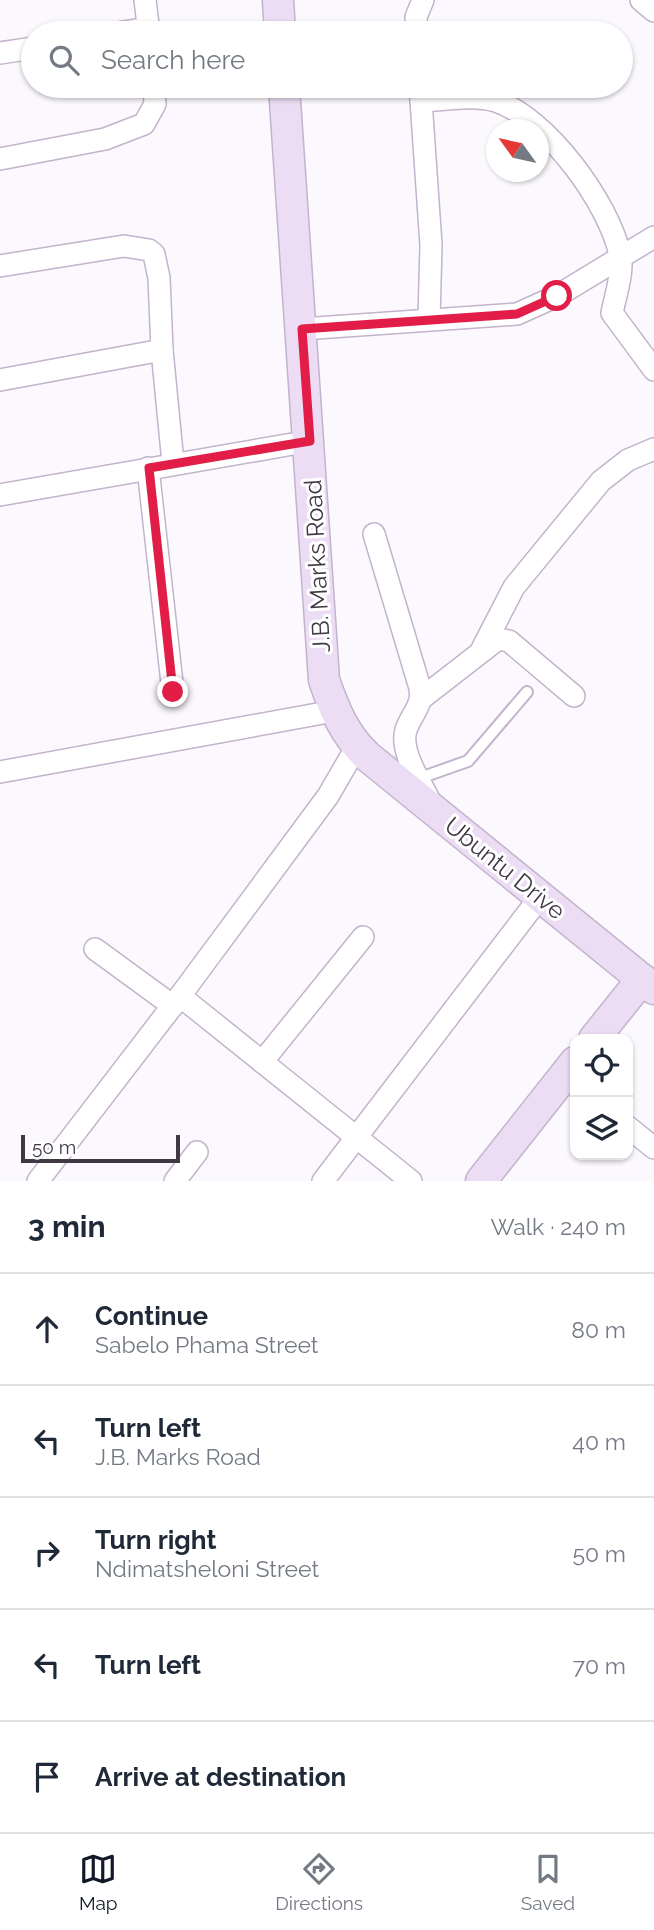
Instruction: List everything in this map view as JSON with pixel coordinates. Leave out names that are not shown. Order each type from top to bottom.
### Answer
[{"type":"street","points":[[145,0],[148,21]]},
{"type":"street","points":[[278,0],[279,21]]},
{"type":"street","points":[[416,21],[423,0]]},
{"type":"street","points":[[642,0],[654,11]]},
{"type":"street","points":[[0,53],[21,50]]},
{"type":"street","points":[[0,159],[105,139],[144,124],[155,104],[155,98]]},
{"type":"street","name":"J.B. Marks Road","points":[[285,98],[324,680],[334,711],[357,746]]},
{"type":"street","points":[[421,98],[431,245],[429,319]]},
{"type":"street","points":[[481,98],[497,102],[521,116],[552,140],[578,170],[610,226],[621,257],[612,313],[649,357]]},
{"type":"street","points":[[302,329],[517,314],[557,296],[654,237]]},
{"type":"street","points":[[0,266],[124,246],[149,250],[158,264],[162,349],[173,463]]},
{"type":"street","points":[[0,380],[162,349]]},
{"type":"street","points":[[0,495],[310,441]]},
{"type":"street","points":[[482,649],[514,587],[601,481],[628,460],[654,449]]},
{"type":"street","points":[[149,468],[173,692]]},
{"type":"street","points":[[374,534],[422,698]]},
{"type":"street","points":[[433,810],[404,738],[422,698],[482,649],[498,639],[509,641],[574,696]]},
{"type":"street","points":[[0,772],[334,711]]},
{"type":"street","points":[[38,1181],[177,1001],[328,796],[357,746]]},
{"type":"street","name":"Ubuntu Drive","points":[[357,746],[648,984]]},
{"type":"street","points":[[323,1181],[540,897]]},
{"type":"street","points":[[262,1062],[363,937]]},
{"type":"street","points":[[94,949],[177,1001],[262,1062],[411,1181]]},
{"type":"street","points":[[599,1034],[648,984]]},
{"type":"street","points":[[481,1181],[570,1076]]},
{"type":"street","points":[[633,1131],[654,1148]]},
{"type":"street","points":[[175,1181],[197,1152]]},
{"type":"lane","points":[[419,778],[468,761],[527,692]]},
{"type":"route","points":[[173,692],[149,468],[285,443],[310,441],[302,329],[517,314],[557,296]]}]
